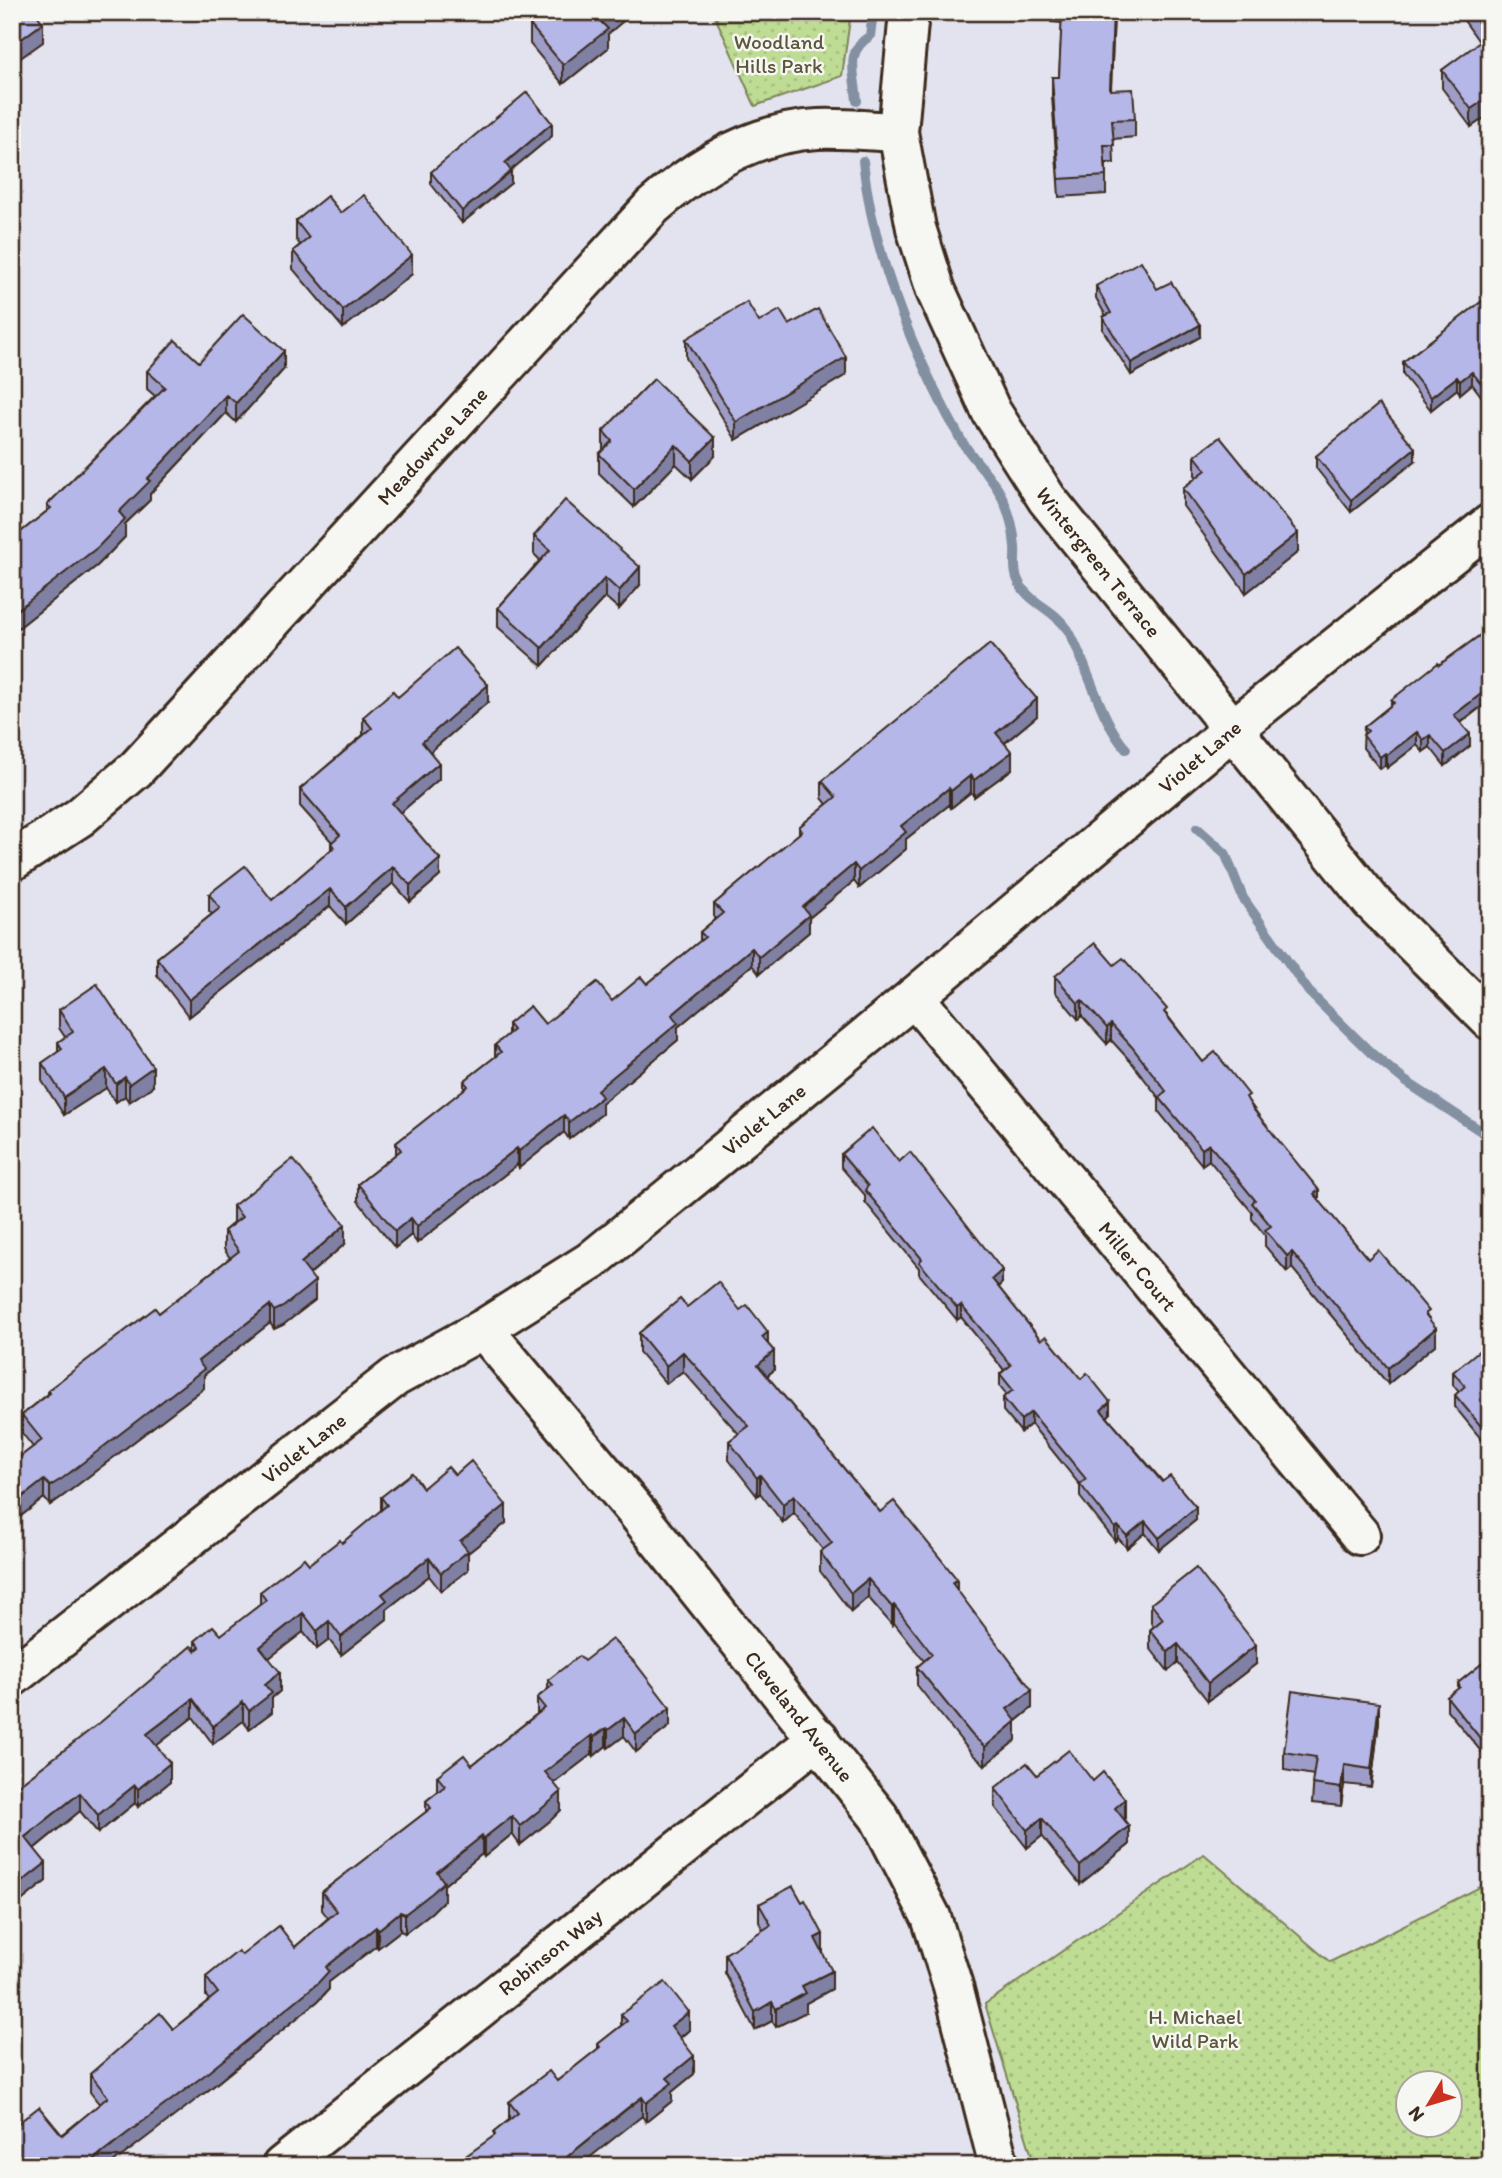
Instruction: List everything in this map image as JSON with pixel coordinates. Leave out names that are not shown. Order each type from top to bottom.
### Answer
[{"type":"street","name":"Wintergreen Terrace","points":[[909,12],[898,132],[916,228],[936,291],[990,411],[1047,499],[1371,901],[1490,1020]]},
{"type":"street","name":"Meadowrue Lane","points":[[12,862],[80,817],[136,769],[642,217],[686,176],[727,153],[771,138],[817,129],[898,132]]},
{"type":"street","name":"Violet Lane","points":[[12,1677],[395,1377],[483,1329],[591,1261],[915,998],[1233,729],[1490,524]]},
{"type":"street","name":"Miller Court","points":[[915,998],[1360,1535]]},
{"type":"street","name":"Cleveland Avenue","points":[[483,1329],[634,1510],[819,1738],[879,1817],[931,1917],[953,1986],[999,2166]]},
{"type":"street","name":"Robinson Way","points":[[282,2166],[819,1738]]},
{"type":"green space","name":"Woodland Hills Park","points":[[713,12],[851,12],[842,76],[755,106]]},
{"type":"green space","name":"H. Michael Wild Park","points":[[1204,1854],[1330,1962],[1490,1882],[1490,2166],[1035,2166],[985,2004]]},
{"type":"building","points":[[12,12],[35,12],[43,23],[12,46]]},
{"type":"building","points":[[547,12],[611,12],[600,21],[608,29],[563,65],[530,25]]},
{"type":"building","points":[[1062,12],[1113,12],[1110,90],[1133,89],[1135,119],[1112,120],[1114,145],[1104,145],[1106,176],[1059,179],[1052,77],[1059,77]]},
{"type":"building","points":[[1471,12],[1490,12],[1490,96],[1471,109],[1442,70],[1488,36]]},
{"type":"building","points":[[527,92],[552,123],[505,163],[511,171],[462,211],[431,172]]},
{"type":"building","points":[[364,195],[412,255],[343,310],[293,251],[309,238],[296,221],[327,196],[341,213]]},
{"type":"building","points":[[1141,261],[1157,289],[1171,282],[1200,325],[1131,363],[1103,317],[1111,313],[1096,286]]},
{"type":"building","points":[[1490,295],[1490,391],[1488,392],[1472,372],[1460,381],[1457,377],[1431,397],[1403,362]]},
{"type":"building","points":[[747,302],[759,322],[780,310],[789,325],[818,309],[846,357],[736,422],[686,339]]},
{"type":"building","points":[[243,314],[284,351],[236,403],[226,395],[119,512],[125,519],[98,547],[12,614],[12,539],[51,508],[47,505],[165,387],[147,371],[175,340],[199,362]]},
{"type":"building","points":[[654,379],[715,438],[692,461],[676,445],[634,489],[599,454],[612,441],[603,431]]},
{"type":"building","points":[[1379,404],[1415,448],[1351,500],[1316,456]]},
{"type":"building","points":[[1220,437],[1298,533],[1246,574],[1183,488],[1206,470],[1195,456]]},
{"type":"building","points":[[565,500],[640,567],[619,591],[605,578],[542,648],[498,608],[550,550],[534,536]]},
{"type":"building","points":[[1490,628],[1490,687],[1454,715],[1470,734],[1445,753],[1430,735],[1423,740],[1417,732],[1387,755],[1385,753],[1380,757],[1363,735],[1368,731],[1364,727],[1394,703],[1391,700],[1438,663],[1439,665]]},
{"type":"building","points":[[990,644],[1037,699],[996,733],[1012,752],[974,780],[971,775],[951,791],[949,788],[901,826],[906,832],[859,871],[854,864],[803,907],[809,915],[759,957],[752,948],[672,1015],[678,1023],[597,1090],[602,1097],[569,1122],[564,1115],[417,1226],[411,1218],[395,1231],[358,1184],[401,1150],[396,1143],[468,1086],[464,1081],[501,1052],[495,1045],[513,1030],[508,1024],[530,1006],[545,1024],[597,982],[612,1001],[641,977],[647,984],[705,937],[700,932],[723,913],[714,904],[802,831],[799,827],[836,797],[822,781]]},
{"type":"building","points":[[455,648],[488,685],[422,742],[439,763],[392,803],[440,859],[410,885],[393,867],[346,907],[330,889],[189,1000],[157,958],[220,908],[209,894],[245,866],[272,900],[334,847],[331,843],[340,835],[300,789],[372,728],[363,717],[393,691],[398,697]]},
{"type":"building","points":[[1095,943],[1114,965],[1123,958],[1167,1009],[1164,1012],[1203,1062],[1215,1052],[1249,1095],[1246,1097],[1253,1109],[1319,1190],[1314,1194],[1368,1259],[1378,1250],[1429,1311],[1425,1314],[1436,1328],[1388,1368],[1292,1252],[1287,1256],[1265,1230],[1271,1226],[1252,1203],[1255,1200],[1209,1144],[1202,1149],[1159,1097],[1166,1091],[1132,1047],[1111,1024],[1107,1028],[1082,1000],[1078,1003],[1055,976]]},
{"type":"building","points":[[97,984],[153,1067],[129,1084],[125,1077],[116,1084],[106,1069],[64,1097],[42,1063],[62,1049],[58,1042],[73,1032],[59,1010]]},
{"type":"building","points":[[872,1128],[899,1162],[910,1152],[1002,1270],[992,1279],[1041,1340],[1046,1336],[1081,1379],[1087,1373],[1110,1402],[1101,1410],[1162,1482],[1170,1476],[1196,1507],[1159,1538],[1145,1521],[1127,1536],[1118,1526],[1115,1528],[1080,1484],[1086,1479],[1031,1412],[1021,1420],[1003,1398],[1013,1390],[1000,1374],[1011,1365],[961,1305],[957,1308],[919,1262],[922,1259],[865,1190],[868,1186],[841,1154]]},
{"type":"building","points":[[293,1159],[345,1225],[301,1263],[315,1281],[283,1307],[274,1311],[270,1305],[198,1361],[204,1369],[63,1478],[50,1486],[44,1480],[12,1505],[12,1463],[42,1440],[22,1415],[50,1393],[48,1390],[155,1308],[159,1313],[239,1251],[224,1231],[242,1217],[233,1206]]},
{"type":"building","points":[[718,1282],[740,1310],[747,1305],[768,1332],[762,1337],[774,1351],[758,1365],[880,1512],[894,1501],[957,1579],[952,1583],[1032,1690],[1007,1709],[1016,1721],[985,1747],[972,1735],[917,1667],[932,1654],[894,1605],[892,1607],[868,1579],[851,1593],[820,1552],[832,1543],[794,1495],[783,1504],[760,1475],[757,1478],[729,1441],[749,1426],[683,1352],[666,1366],[639,1333],[680,1299],[687,1307]]},
{"type":"building","points":[[1488,1343],[1490,1437],[1455,1395],[1465,1386],[1453,1372]]},
{"type":"building","points":[[471,1461],[506,1505],[460,1541],[468,1551],[441,1573],[429,1558],[382,1594],[387,1600],[341,1637],[329,1621],[317,1631],[303,1613],[260,1647],[280,1672],[265,1685],[272,1693],[249,1711],[243,1702],[213,1726],[193,1699],[147,1734],[170,1763],[138,1789],[135,1785],[98,1815],[80,1793],[25,1837],[46,1863],[14,1888],[12,1886],[12,1790],[102,1721],[191,1646],[195,1651],[200,1647],[195,1641],[213,1626],[221,1635],[266,1600],[260,1592],[304,1558],[309,1564],[340,1540],[342,1543],[387,1505],[381,1497],[412,1473],[423,1488],[448,1467],[455,1475]]},
{"type":"building","points":[[1196,1568],[1256,1645],[1208,1683],[1178,1644],[1168,1652],[1150,1630],[1163,1619],[1151,1604]]},
{"type":"building","points":[[612,1639],[636,1664],[670,1708],[636,1734],[624,1718],[608,1730],[606,1728],[594,1737],[592,1735],[545,1772],[561,1792],[551,1801],[520,1826],[512,1816],[484,1838],[482,1836],[437,1872],[444,1882],[432,1893],[405,1914],[400,1912],[378,1930],[376,1927],[326,1967],[329,1971],[318,1983],[87,2166],[12,2166],[12,2128],[39,2107],[62,2135],[108,2097],[90,2074],[160,2013],[173,2029],[218,1993],[206,1977],[238,1951],[242,1955],[279,1926],[295,1947],[337,1911],[322,1892],[431,1808],[426,1801],[445,1786],[437,1776],[464,1755],[472,1765],[545,1708],[537,1698],[553,1685],[548,1680],[579,1656],[584,1661]]},
{"type":"building","points":[[1490,1657],[1490,1738],[1484,1743],[1447,1697],[1460,1687],[1458,1683]]},
{"type":"building","points":[[1292,1691],[1379,1703],[1371,1769],[1344,1765],[1341,1788],[1312,1784],[1316,1757],[1284,1752]]},
{"type":"building","points":[[1069,1750],[1093,1781],[1103,1772],[1125,1799],[1115,1808],[1129,1826],[1080,1866],[1042,1818],[1027,1830],[995,1788],[1027,1763],[1037,1775]]},
{"type":"building","points":[[793,1886],[802,1902],[805,1900],[823,1934],[815,1938],[832,1971],[802,1986],[806,1993],[776,2009],[772,2002],[755,2012],[725,1954],[771,1925],[759,1904]]},
{"type":"building","points":[[665,1982],[689,2012],[671,2026],[694,2056],[667,2078],[672,2083],[646,2103],[642,2097],[626,2109],[562,2161],[566,2166],[452,2166],[495,2135],[494,2132],[518,2113],[509,2102],[549,2071],[557,2081],[600,2047],[598,2044],[627,2021],[621,2014]]},
{"type":"building","points":[[866,2157],[872,2166],[855,2166]]},
{"type":"waterway","points":[[857,101],[854,56],[862,42],[870,36],[873,12]]},
{"type":"waterway","points":[[863,161],[876,234],[898,305],[927,374],[961,440],[1004,501],[1014,534],[1015,570],[1021,587],[1068,630],[1109,724],[1126,749]]},
{"type":"waterway","points":[[1197,828],[1225,853],[1243,898],[1309,992],[1371,1053],[1405,1081],[1490,1137]]}]
